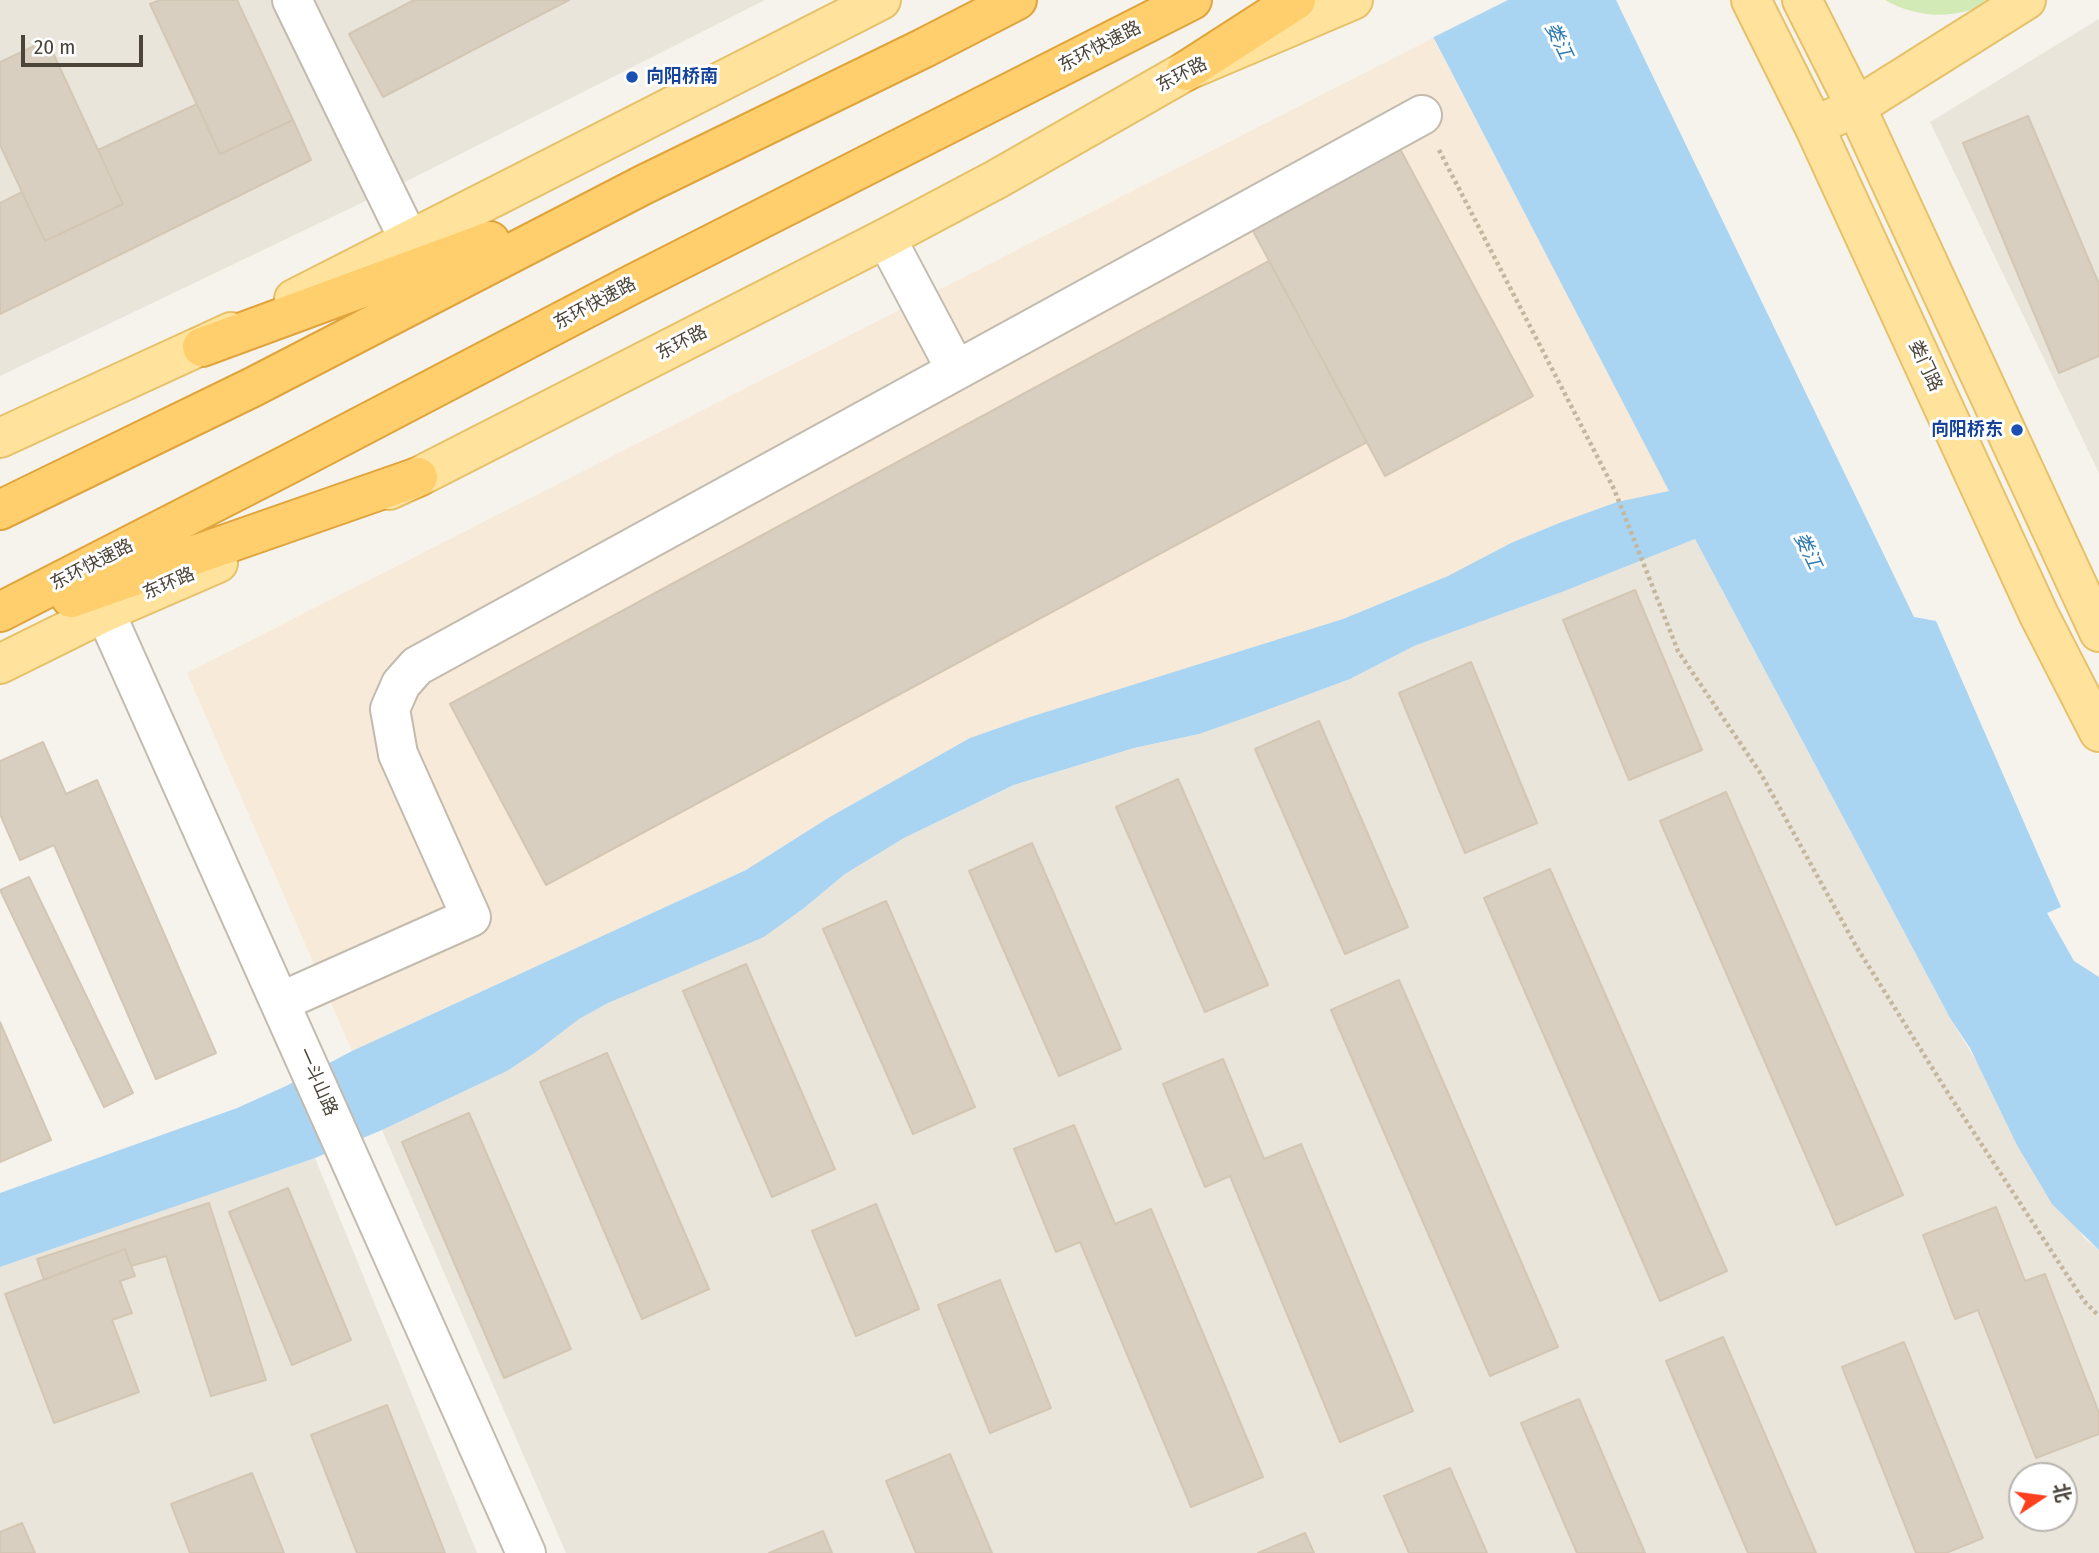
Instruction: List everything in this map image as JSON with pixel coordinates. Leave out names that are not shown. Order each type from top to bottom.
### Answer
[{"type":"highway","points":[[0,510],[253,387],[643,185],[925,48],[1017,0]]},
{"type":"highway","name":"东环快速路","points":[[0,612],[643,278],[1192,0]]},
{"type":"highway","points":[[1186,71],[1296,0]]},
{"type":"highway","points":[[202,347],[643,185]]},
{"type":"highway","points":[[0,624],[418,477]]},
{"type":"main road","points":[[0,438],[202,347],[881,0]]},
{"type":"main road","name":"娄门路","points":[[1751,0],[1814,126],[2039,615],[2099,732]]},
{"type":"main road","points":[[1802,0],[1856,107],[2099,632]]},
{"type":"main road","points":[[1814,126],[1856,107],[2026,0]]},
{"type":"main road","name":"东环路","points":[[0,664],[106,612],[418,477],[1009,173],[1186,71],[1350,2]]},
{"type":"street","points":[[292,0],[409,240]]},
{"type":"street","points":[[281,1002],[471,917],[398,754],[390,709],[401,684],[417,666],[1422,115]]},
{"type":"street","points":[[886,238],[956,370]]},
{"type":"street","name":"一斗山路","points":[[106,612],[526,1553]]},
{"type":"path","points":[[1422,115],[1614,489],[1678,650],[1761,774],[1856,946],[1932,1068],[2084,1301],[2099,1316]]},
{"type":"shaded area","points":[[0,0],[765,0],[401,184],[0,376]]},
{"type":"shaded area","points":[[2099,19],[2099,473],[1930,122]]},
{"type":"shaded area","points":[[1433,38],[1670,491],[1617,502],[1559,523],[1511,543],[1448,576],[1343,619],[970,738],[828,818],[746,870],[352,1051],[187,673]]},
{"type":"shaded area","points":[[1695,539],[1950,1018],[2084,1238],[2099,1250],[2099,1553],[566,1553],[382,1130],[507,1071],[579,1019],[608,1003],[764,937],[845,874],[904,838],[1015,785],[1134,748],[1199,734],[1350,679],[1414,646],[1562,592]]},
{"type":"shaded area","points":[[315,1158],[477,1553],[0,1553],[0,1267]]},
{"type":"green space","points":[[1885,0],[1995,0],[1968,11],[1940,15],[1912,11]]},
{"type":"water","name":"娄江","points":[[1414,0],[1616,0],[1914,617],[1936,621],[2061,907],[2047,913],[2074,961],[2099,977],[2099,1250],[2052,1204],[2017,1145],[1970,1048],[1950,1018],[1695,539],[1562,592],[1414,646],[1350,679],[1253,715],[1199,734],[1134,748],[1014,785],[904,838],[845,874],[764,937],[608,1003],[579,1019],[507,1071],[382,1130],[315,1158],[0,1267],[0,1193],[237,1108],[286,1086],[352,1051],[746,870],[828,818],[970,738],[1343,619],[1448,576],[1511,543],[1559,523],[1617,502],[1669,491]]},
{"type":"pier","points":[[1411,0],[1508,0],[1430,39]]},
{"type":"building","points":[[160,0],[237,0],[293,120],[220,154],[150,4]]},
{"type":"building","points":[[414,0],[569,0],[383,97],[349,34]]},
{"type":"building","points":[[47,40],[123,204],[45,241],[0,145],[0,62]]},
{"type":"building","points":[[197,104],[220,154],[293,120],[311,160],[0,314],[0,203],[22,192],[45,241],[123,204],[98,150]]},
{"type":"building","points":[[2028,116],[2099,284],[2099,356],[2059,373],[1963,143]]},
{"type":"building","points":[[1400,149],[1533,396],[1385,476],[1252,229]]},
{"type":"building","points":[[1269,261],[1367,442],[546,885],[450,704]]},
{"type":"building","points":[[1635,590],[1702,750],[1629,780],[1563,620]]},
{"type":"building","points":[[1471,662],[1537,823],[1465,853],[1399,693]]},
{"type":"building","points":[[1319,721],[1408,927],[1345,954],[1255,749]]},
{"type":"building","points":[[43,742],[66,794],[97,780],[216,1053],[156,1079],[54,845],[20,860],[0,814],[0,761]]},
{"type":"building","points":[[1178,779],[1268,985],[1205,1012],[1116,807]]},
{"type":"building","points":[[1726,792],[1903,1195],[1836,1225],[1660,821]]},
{"type":"building","points":[[1032,843],[1121,1049],[1059,1076],[969,871]]},
{"type":"building","points":[[1550,869],[1727,1271],[1660,1301],[1484,898]]},
{"type":"building","points":[[29,877],[133,1093],[104,1107],[0,890]]},
{"type":"building","points":[[886,901],[975,1107],[913,1134],[823,929]]},
{"type":"building","points":[[746,964],[835,1169],[772,1197],[683,991]]},
{"type":"building","points":[[1399,980],[1558,1347],[1490,1376],[1331,1010]]},
{"type":"building","points":[[0,1022],[51,1140],[0,1162]]},
{"type":"building","points":[[607,1053],[709,1289],[642,1319],[540,1082]]},
{"type":"building","points":[[1223,1059],[1264,1159],[1301,1144],[1413,1411],[1340,1442],[1230,1176],[1205,1187],[1163,1084]]},
{"type":"building","points":[[469,1113],[571,1349],[504,1378],[402,1142]]},
{"type":"building","points":[[1074,1125],[1115,1224],[1151,1209],[1263,1477],[1191,1507],[1080,1242],[1056,1252],[1014,1149]]},
{"type":"building","points":[[288,1188],[351,1340],[292,1365],[229,1212]]},
{"type":"building","points":[[209,1203],[266,1380],[211,1396],[166,1256],[131,1266],[125,1249],[44,1280],[37,1259]]},
{"type":"building","points":[[876,1204],[919,1309],[856,1336],[812,1231]]},
{"type":"building","points":[[1996,1207],[2025,1281],[2045,1274],[2099,1413],[2099,1434],[2036,1458],[1978,1310],[1955,1319],[1923,1235]]},
{"type":"building","points":[[125,1249],[135,1276],[120,1281],[132,1313],[112,1320],[139,1392],[54,1423],[5,1294]]},
{"type":"building","points":[[1000,1280],[1051,1408],[990,1433],[938,1305]]},
{"type":"building","points":[[1723,1337],[1816,1553],[1748,1553],[1666,1361]]},
{"type":"building","points":[[1904,1342],[1983,1538],[1946,1553],[1916,1553],[1842,1367]]},
{"type":"building","points":[[1579,1399],[1645,1553],[1577,1553],[1521,1423]]},
{"type":"building","points":[[387,1405],[445,1553],[357,1553],[311,1435]]},
{"type":"building","points":[[950,1454],[992,1553],[916,1553],[886,1481]]},
{"type":"building","points":[[1450,1468],[1487,1553],[1409,1553],[1384,1496]]},
{"type":"building","points":[[252,1473],[284,1553],[190,1553],[171,1504]]},
{"type":"building","points":[[22,1523],[35,1553],[0,1553],[0,1532]]},
{"type":"building","points":[[823,1531],[832,1553],[769,1553]]},
{"type":"building","points":[[1305,1533],[1314,1553],[1258,1553]]},
{"type":"place","name":"向阳桥南","points":[[632,77]]},
{"type":"place","name":"向阳桥东","points":[[2017,430]]}]
